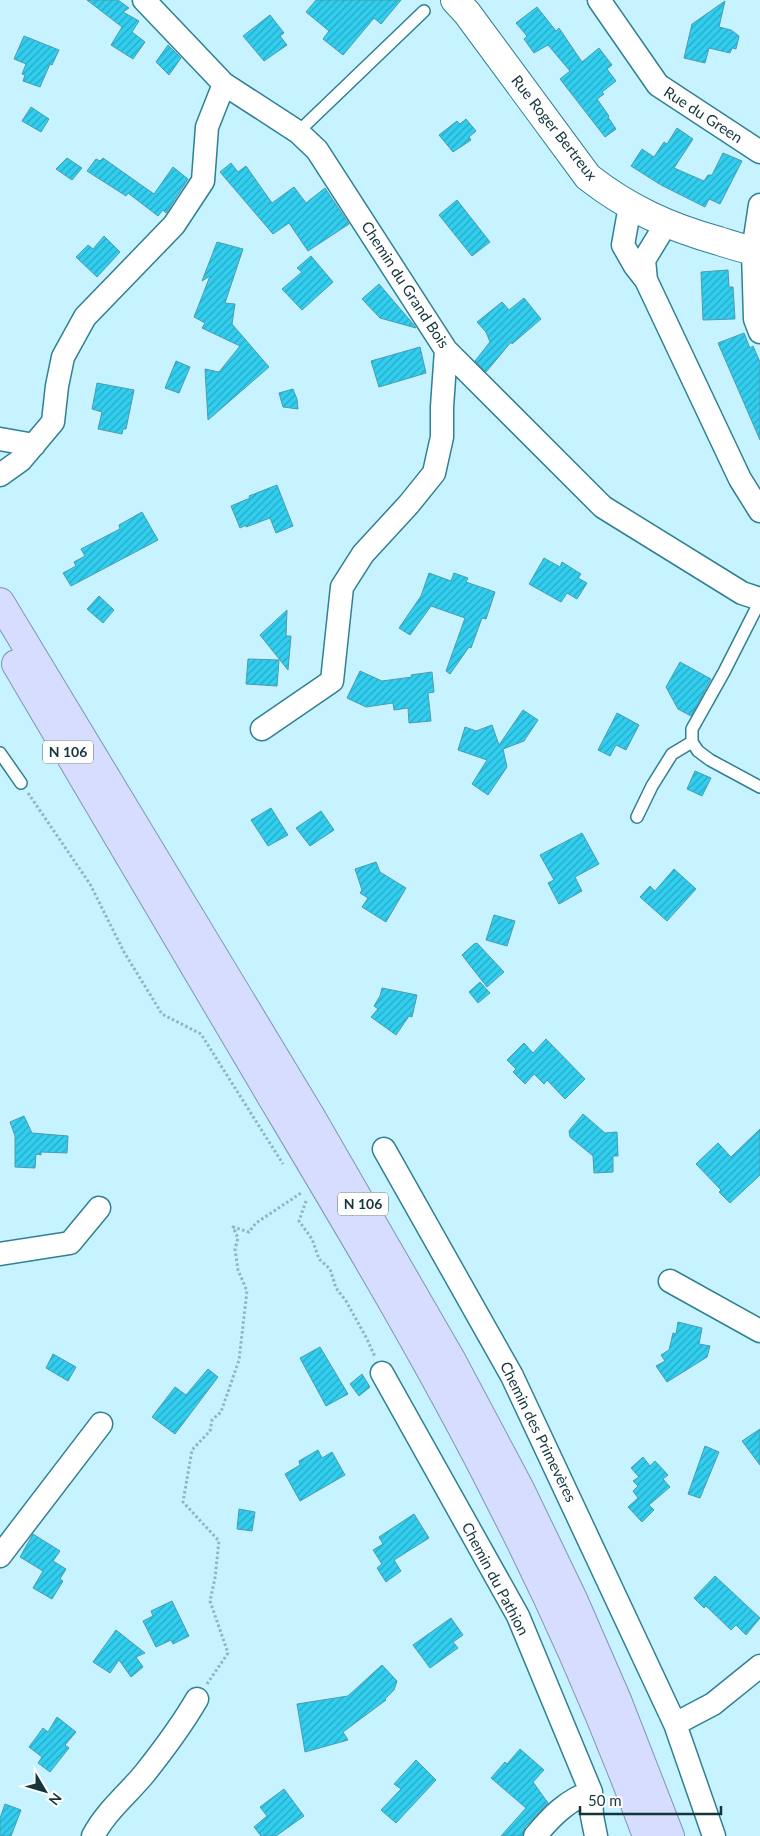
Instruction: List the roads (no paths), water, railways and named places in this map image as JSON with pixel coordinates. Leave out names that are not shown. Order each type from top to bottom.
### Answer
[{"type":"main road","name":"N 106","points":[[0,602],[310,1115],[452,1361],[520,1489],[573,1600],[617,1700],[670,1836]]},
{"type":"main road","name":"N 106","points":[[0,637],[363,1250],[434,1376],[503,1505],[556,1615],[647,1836]]},
{"type":"street","name":"Chemin du Grand Bois","points":[[144,0],[224,84],[298,132],[317,150],[446,350],[603,507],[742,593],[760,600]]},
{"type":"street","name":"Rue Roger Bertreux","points":[[455,0],[467,13],[588,177],[610,194],[666,224],[757,251]]},
{"type":"street","name":"Rue du Green","points":[[599,0],[658,86],[760,152]]},
{"type":"street","points":[[0,475],[53,422],[57,386],[63,357],[85,317],[174,225],[203,181],[207,127],[224,84]]},
{"type":"street","points":[[760,204],[755,319],[760,332]]},
{"type":"street","points":[[630,206],[623,245],[635,266],[646,280],[740,479],[760,512]]},
{"type":"street","points":[[646,280],[644,260],[666,224]]},
{"type":"street","points":[[262,729],[332,681],[342,587],[363,554],[409,504],[434,473],[442,437],[446,350]]},
{"type":"street","points":[[0,440],[18,457]]},
{"type":"street","name":"Chemin des Primevères","points":[[384,1149],[512,1376],[675,1724],[714,1836]]},
{"type":"street","points":[[0,1254],[70,1244],[99,1208]]},
{"type":"street","points":[[670,1281],[760,1331]]},
{"type":"street","name":"Chemin du Pathion","points":[[382,1373],[518,1616],[591,1792],[592,1816],[596,1836]]},
{"type":"street","points":[[0,1556],[101,1424]]},
{"type":"street","points":[[675,1724],[713,1704],[760,1666]]},
{"type":"street","points":[[93,1836],[100,1823],[145,1774],[184,1721],[197,1699]]},
{"type":"street","points":[[534,1836],[560,1809],[577,1796],[591,1792]]},
{"type":"lane","points":[[298,132],[424,11]]},
{"type":"lane","points":[[760,600],[724,672],[692,729],[692,742],[698,751],[710,760],[760,787]]},
{"type":"lane","points":[[637,817],[652,786],[672,754],[692,742]]},
{"type":"lane","points":[[0,753],[21,783]]}]
